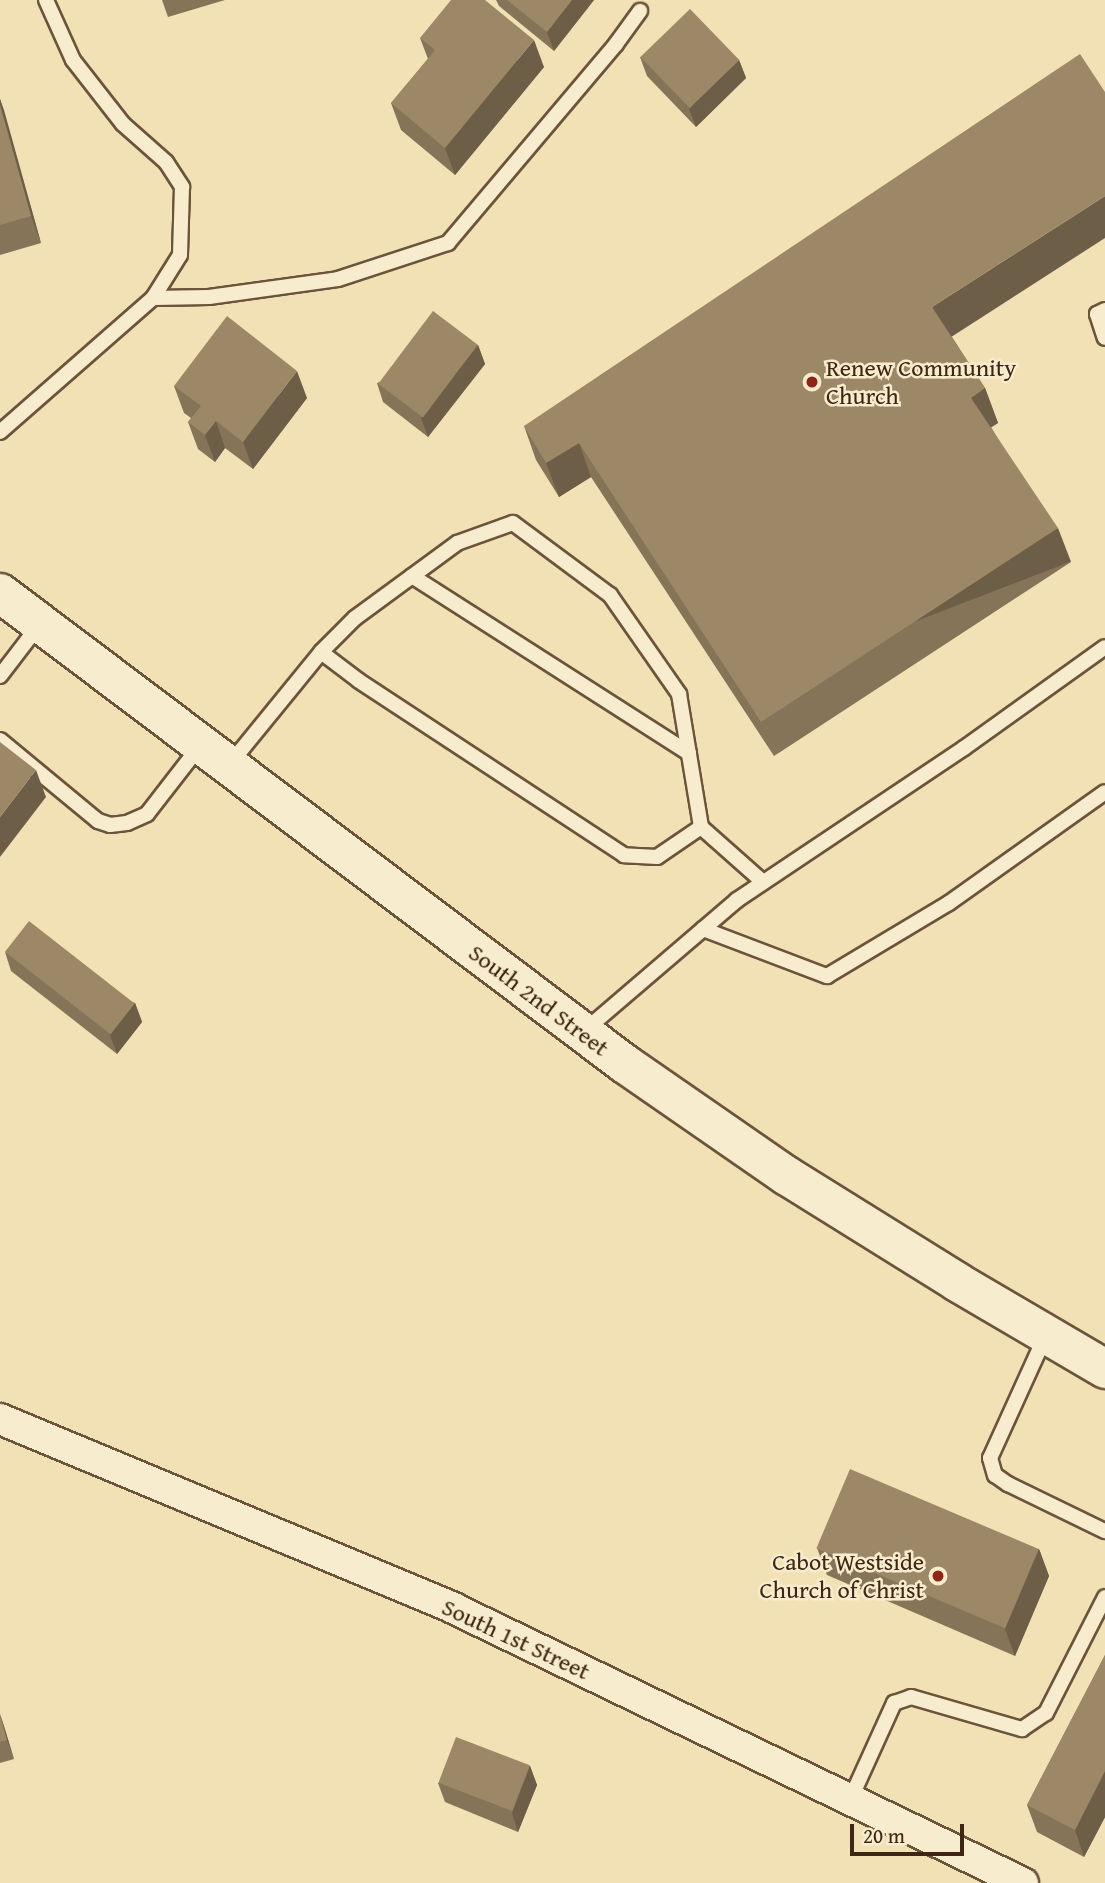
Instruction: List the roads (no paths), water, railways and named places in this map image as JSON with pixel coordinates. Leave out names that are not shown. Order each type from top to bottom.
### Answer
[{"type":"main road","name":"South 2nd Street","points":[[0,593],[582,1033],[787,1176],[1046,1336],[1105,1369]]},
{"type":"street","name":"South 1st Street","points":[[0,1419],[453,1608],[1023,1883]]},
{"type":"lane","points":[[0,432],[153,298],[180,255],[182,187],[166,162],[122,124],[74,60],[46,0]]},
{"type":"lane","points":[[153,298],[209,297],[338,279],[448,243],[616,44],[640,10]]},
{"type":"lane","points":[[1105,310],[1097,314],[1105,338]]},
{"type":"lane","points":[[0,740],[98,821],[110,825],[127,823],[147,814],[214,755],[355,618],[457,543],[513,523],[610,595],[679,694],[701,827],[763,882]]},
{"type":"lane","points":[[412,576],[689,753]]},
{"type":"lane","points":[[0,676],[40,624]]},
{"type":"lane","points":[[582,1033],[703,929],[763,882],[964,748],[1105,647]]},
{"type":"lane","points":[[321,652],[358,680],[624,855],[657,857],[701,827]]},
{"type":"lane","points":[[703,929],[827,976],[949,903],[1105,792]]},
{"type":"lane","points":[[1046,1336],[990,1458],[995,1475],[1008,1484],[1105,1531]]},
{"type":"lane","points":[[850,1800],[894,1703],[911,1696],[1022,1729],[1046,1713],[1105,1597]]},
{"type":"place","name":"Renew Community Church","points":[[812,382]]},
{"type":"place","name":"Cabot Westside Church of Christ","points":[[938,1576]]}]
